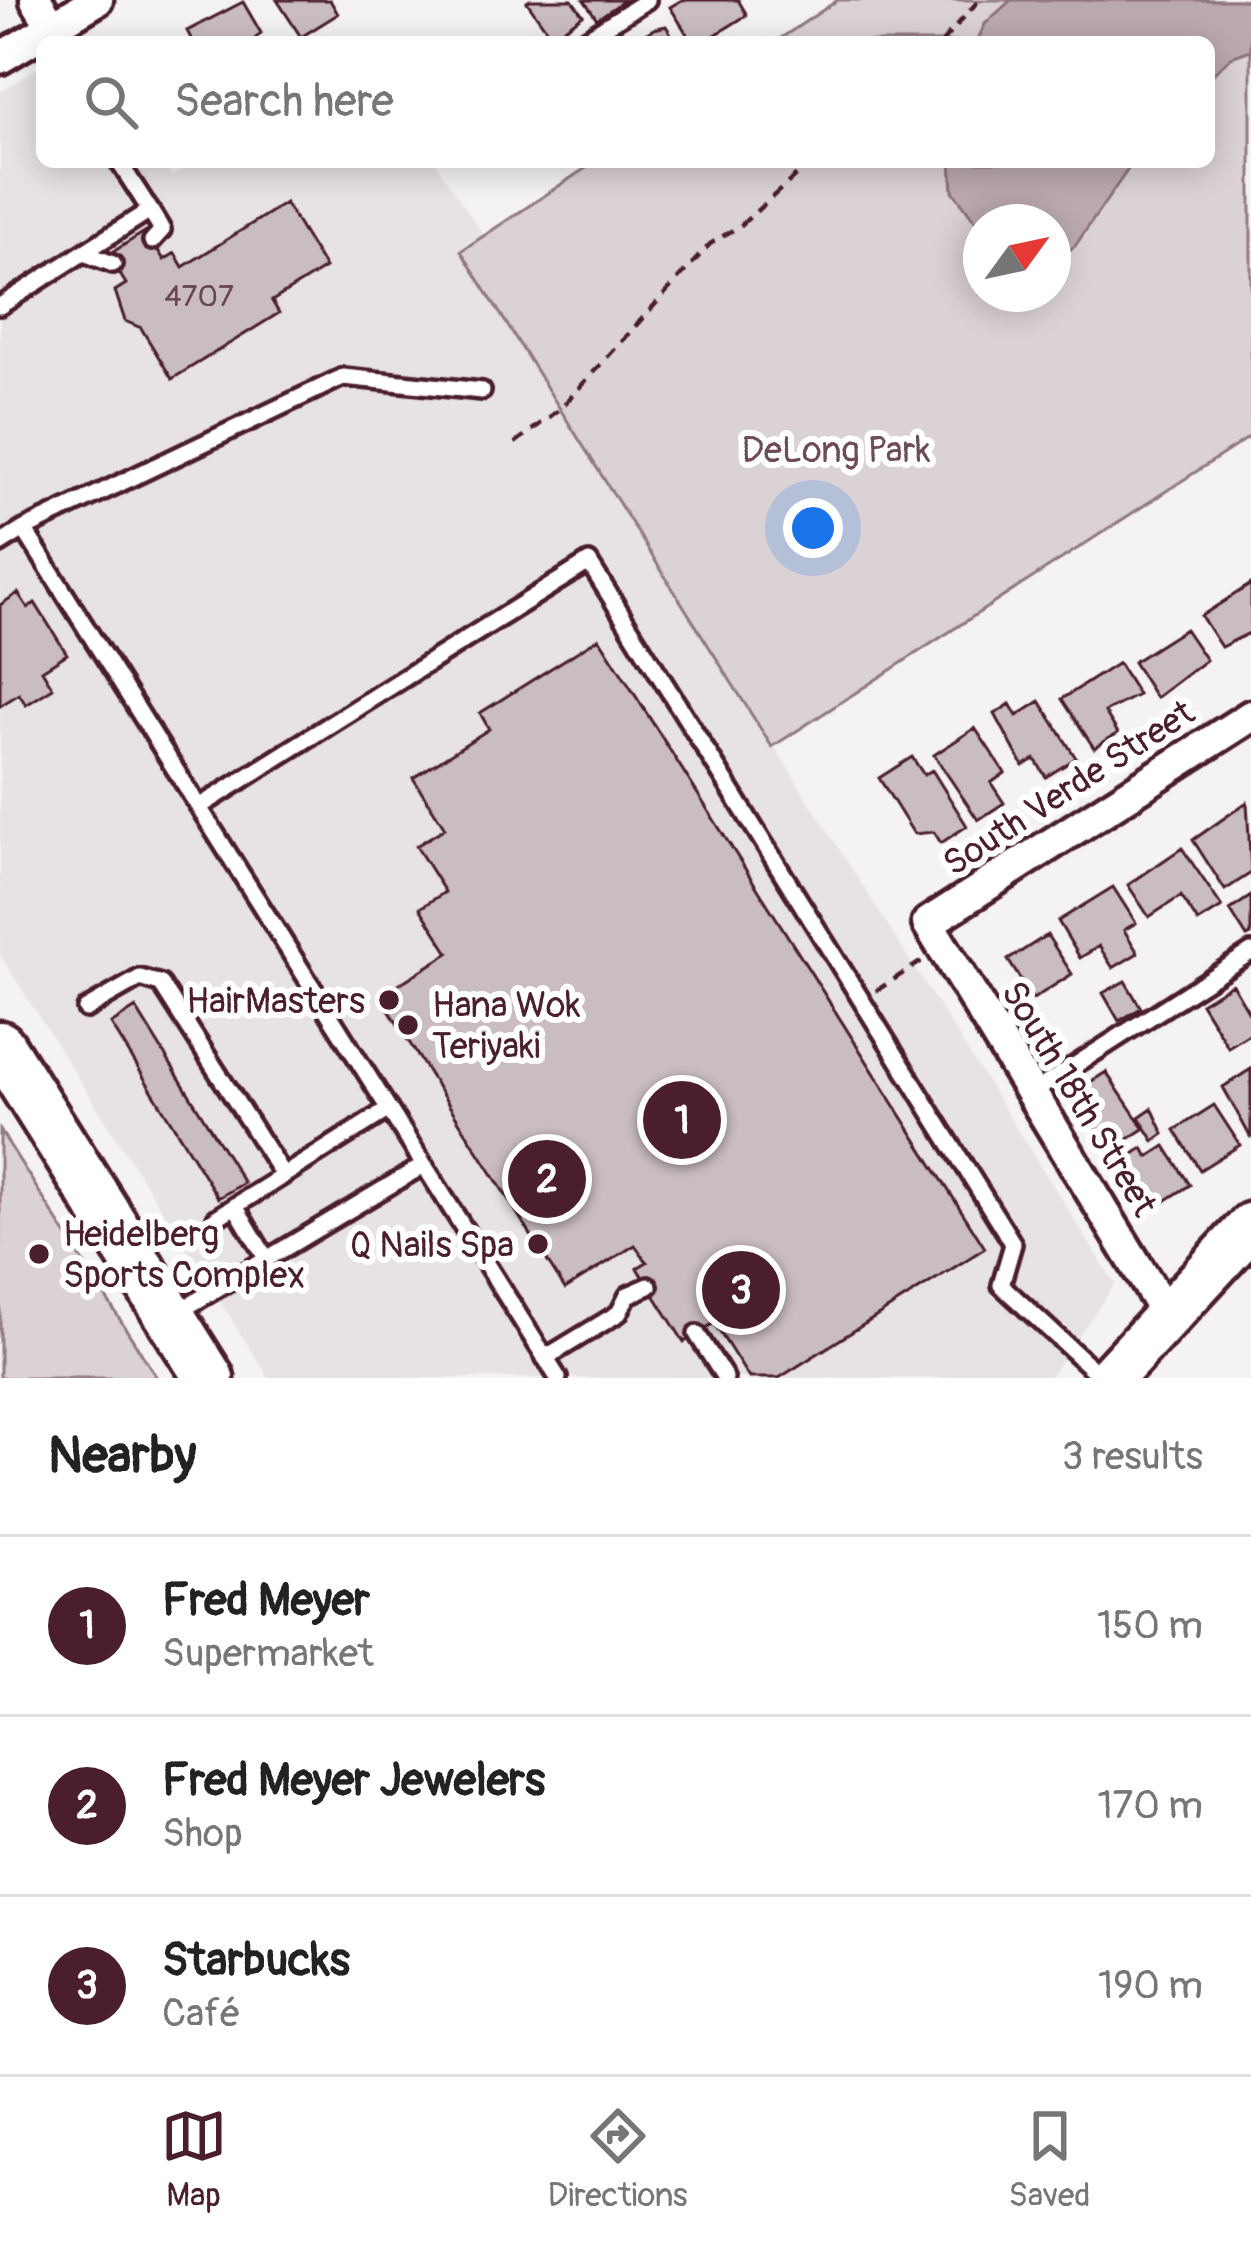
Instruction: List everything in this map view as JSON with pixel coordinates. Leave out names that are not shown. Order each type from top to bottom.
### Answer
[{"type":"main road","points":[[0,1046],[209,1378]]},
{"type":"main road","points":[[1106,1378],[1251,1226]]},
{"type":"street","points":[[0,58],[43,26],[97,0]]},
{"type":"street","name":"South Verde Street","points":[[935,935],[1251,716]]},
{"type":"street","name":"South 18th Street","points":[[935,935],[1166,1314]]},
{"type":"lane","points":[[590,36],[646,0]]},
{"type":"lane","points":[[123,168],[150,210],[157,236]]},
{"type":"lane","points":[[0,306],[150,210]]},
{"type":"lane","points":[[84,253],[113,264]]},
{"type":"lane","points":[[0,544],[343,377],[482,391]]},
{"type":"lane","points":[[24,529],[558,1378]]},
{"type":"lane","points":[[199,807],[589,562],[1013,1244],[1001,1285],[1106,1378]]},
{"type":"lane","points":[[1031,1094],[1251,952]]},
{"type":"lane","points":[[86,1009],[140,978],[160,984],[284,1175]]},
{"type":"lane","points":[[216,1217],[389,1109]]},
{"type":"lane","points":[[171,1317],[424,1165]]},
{"type":"lane","points":[[235,1206],[266,1258]]},
{"type":"lane","points":[[545,1358],[619,1313],[628,1295],[649,1286]]},
{"type":"lane","points":[[697,1334],[725,1378]]},
{"type":"path","points":[[947,36],[980,0]]},
{"type":"path","points":[[515,442],[560,409],[710,244],[741,225],[804,168]]},
{"type":"path","points":[[861,1000],[935,935]]},
{"type":"shaded area","points":[[1011,0],[1251,0],[1251,50],[1231,57],[1215,72],[1215,36],[980,36],[985,24]]},
{"type":"shaded area","points":[[36,69],[36,168],[167,168],[172,176],[184,168],[439,168],[484,236],[461,252],[1115,1284],[1049,1378],[269,1378],[0,955],[0,92]]},
{"type":"shaded area","points":[[951,168],[1129,168],[1071,249],[1071,204],[963,205],[953,191]]},
{"type":"green space","name":"DeLong Park","points":[[838,0],[1251,0],[1251,436],[772,747],[461,251],[586,168],[1215,168],[1215,36],[784,36]]},
{"type":"green space","name":"Heidelberg Sports Complex","points":[[0,1130],[157,1378],[0,1378]]},
{"type":"building","points":[[277,0],[330,0],[338,14],[300,36]]},
{"type":"building","points":[[572,0],[583,15],[551,36],[527,2]]},
{"type":"building","points":[[584,0],[625,0],[597,19]]},
{"type":"building","points":[[682,0],[738,0],[747,15],[714,36],[688,36],[670,7]]},
{"type":"building","points":[[243,2],[261,33],[190,36],[187,31]]},
{"type":"building","points":[[666,26],[672,36],[642,36]]},
{"type":"building","points":[[285,203],[325,268],[272,301],[279,313],[172,379],[141,328],[125,321],[115,291],[126,284],[108,255],[146,231],[164,260],[175,253],[183,267]]},
{"type":"building","points":[[1251,584],[1251,632],[1221,647],[1201,616]]},
{"type":"building","points":[[18,593],[28,608],[35,603],[67,654],[42,670],[53,688],[26,705],[19,694],[0,706],[0,605]]},
{"type":"building","points":[[1185,629],[1206,660],[1156,698],[1133,662]]},
{"type":"building","points":[[599,638],[985,1248],[779,1378],[749,1378],[714,1323],[684,1342],[637,1268],[647,1262],[635,1245],[565,1289],[380,996],[449,953],[420,908],[445,892],[416,846],[445,828],[413,778],[489,729],[480,713]]},
{"type":"building","points":[[1118,663],[1138,695],[1105,712],[1118,733],[1094,748],[1062,699]]},
{"type":"building","points":[[1040,701],[1076,758],[1046,777],[1035,759],[1023,766],[995,714],[1010,704],[1017,716]]},
{"type":"building","points":[[975,728],[1005,773],[991,783],[1004,803],[978,820],[934,755]]},
{"type":"building","points":[[912,757],[924,775],[932,770],[967,826],[941,843],[934,832],[914,834],[879,778]]},
{"type":"building","points":[[1247,802],[1251,873],[1225,890],[1193,840]]},
{"type":"building","points":[[1182,848],[1222,907],[1198,922],[1181,896],[1149,917],[1128,885]]},
{"type":"building","points":[[1113,887],[1136,923],[1124,930],[1138,953],[1113,968],[1099,946],[1080,958],[1058,921]]},
{"type":"building","points":[[1251,896],[1251,935],[1247,937],[1230,910]]},
{"type":"building","points":[[1047,935],[1072,974],[1033,999],[1008,960]]},
{"type":"building","points":[[1125,981],[1141,1008],[1119,1021],[1103,993]]},
{"type":"building","points":[[1232,984],[1251,1016],[1251,1033],[1228,1047],[1201,1003]]},
{"type":"building","points":[[136,1008],[244,1183],[218,1198],[111,1024]]},
{"type":"building","points":[[1251,1069],[1251,1138],[1223,1087]]},
{"type":"building","points":[[1106,1072],[1144,1129],[1110,1151],[1072,1094]]},
{"type":"building","points":[[1214,1105],[1240,1145],[1200,1170],[1175,1130]]},
{"type":"building","points":[[1152,1108],[1164,1134],[1154,1141],[1139,1117]]},
{"type":"building","points":[[1165,1146],[1190,1185],[1151,1210],[1121,1162],[1143,1148],[1148,1157]]},
{"type":"place","name":"HairMasters","points":[[389,1000]]},
{"type":"place","name":"Hana Wok Teriyaki","points":[[408,1025]]},
{"type":"place","name":"Fred Meyer","points":[[682,1120]]},
{"type":"place","name":"Fred Meyer Jewelers","points":[[547,1179]]},
{"type":"place","name":"Q Nails Spa","points":[[538,1244]]},
{"type":"place","name":"Heidelberg Sports Complex","points":[[39,1254]]},
{"type":"place","name":"Starbucks","points":[[741,1290]]}]
